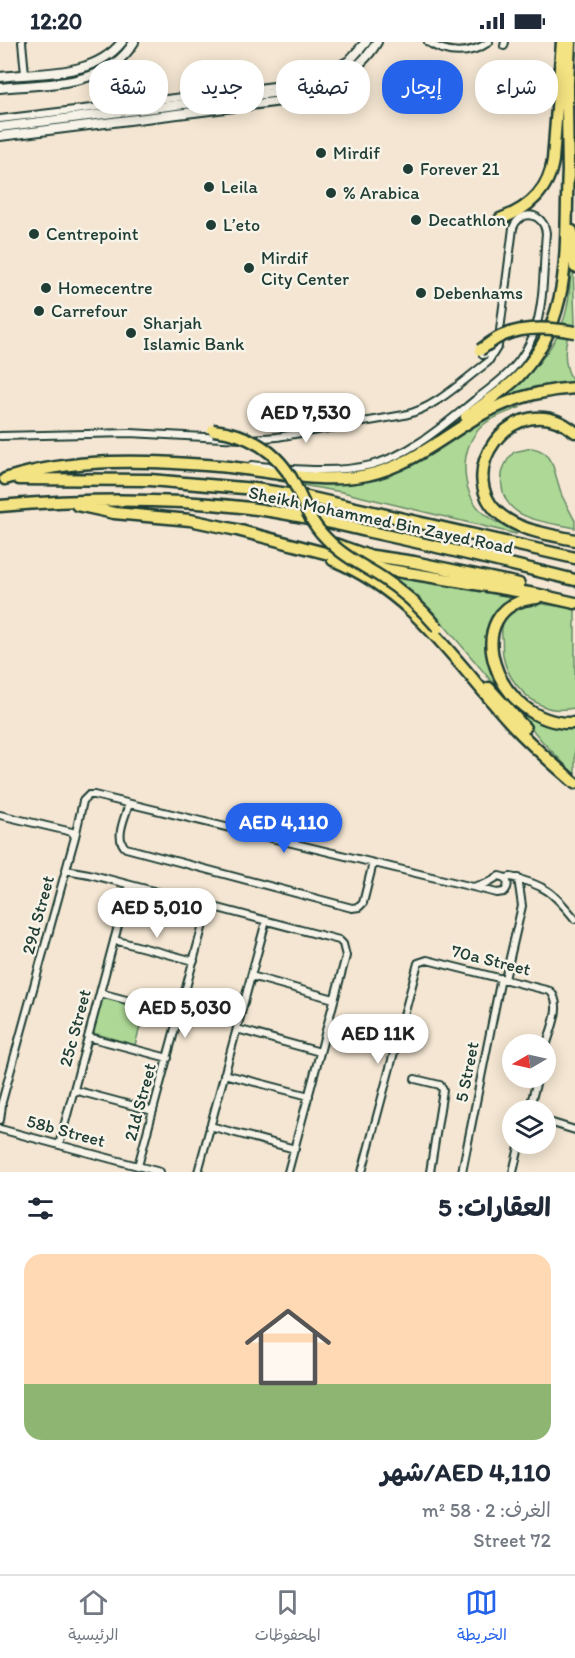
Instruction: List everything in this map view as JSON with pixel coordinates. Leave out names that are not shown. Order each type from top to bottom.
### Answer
[{"type":"highway","points":[[500,219],[519,210],[536,197],[546,183],[552,168],[562,42]]},
{"type":"highway","points":[[430,447],[516,379],[537,354],[555,318],[564,286],[570,42]]},
{"type":"highway","points":[[568,170],[575,267]]},
{"type":"highway","points":[[481,351],[500,337],[512,332],[551,329],[575,332]]},
{"type":"highway","points":[[3,479],[47,468],[91,463],[132,462],[219,466],[314,477],[367,475],[397,465],[478,416],[505,403],[533,394],[575,388]]},
{"type":"highway","points":[[575,432],[564,424],[549,419],[534,418],[520,422],[507,428],[496,438],[488,450],[483,472],[484,486],[489,499],[504,517],[519,525],[575,540]]},
{"type":"highway","points":[[213,430],[230,432],[246,438],[260,445],[273,456],[290,475],[310,519],[327,539],[346,556],[402,592],[438,628],[526,730],[575,782]]},
{"type":"highway","name":"Sheikh Mohammed Bin Zayed Road","points":[[3,479],[150,480],[255,489],[307,497],[575,558]]},
{"type":"highway","name":"Sheikh Mohammed Bin Zayed Road","points":[[0,506],[66,501],[125,500],[184,502],[267,511],[382,534],[575,579]]},
{"type":"highway","points":[[66,501],[114,513],[190,520],[390,570],[575,603]]},
{"type":"highway","points":[[327,539],[358,553],[414,562],[575,597]]},
{"type":"highway","points":[[300,546],[364,574],[400,600],[430,630],[526,740],[575,782]]},
{"type":"highway","points":[[558,599],[526,599],[505,610],[494,630],[494,658],[498,675],[507,690],[525,708],[547,720],[575,723]]},
{"type":"street","points":[[22,42],[25,74]]},
{"type":"street","points":[[0,77],[74,69],[100,61],[122,42]]},
{"type":"street","points":[[0,88],[92,76],[114,64],[134,42]]},
{"type":"street","points":[[350,60],[366,42]]},
{"type":"street","points":[[0,136],[296,98],[313,92],[349,72],[366,57],[377,42]]},
{"type":"street","points":[[428,42],[441,49],[458,52],[476,49],[489,42]]},
{"type":"street","points":[[0,119],[276,86]]},
{"type":"street","points":[[0,127],[276,92]]},
{"type":"street","points":[[57,128],[60,123],[74,121],[79,117]]},
{"type":"street","points":[[219,466],[238,464],[352,468],[383,461],[414,446],[501,380],[525,352],[534,332],[541,301],[546,233],[544,224],[537,217],[524,216],[514,224],[494,347],[490,353],[481,351]]},
{"type":"street","points":[[0,436],[130,433],[263,439],[410,414],[435,402],[493,356],[498,346],[505,276]]},
{"type":"street","name":"29d Street","points":[[0,1120],[1,1107],[82,807],[89,799],[100,797],[129,804]]},
{"type":"street","points":[[373,863],[363,903],[359,907],[352,908],[126,848],[121,843],[120,837],[129,804],[501,893],[507,887],[505,878]]},
{"type":"street","points":[[0,815],[72,832],[75,836]]},
{"type":"street","points":[[67,868],[339,940],[344,944],[346,956],[288,1172]]},
{"type":"street","points":[[473,887],[487,883],[496,876],[518,878],[551,891],[575,919]]},
{"type":"street","name":"5 Street","points":[[462,1172],[503,979],[522,906],[518,878]]},
{"type":"street","name":"25c Street","points":[[59,1145],[129,885]]},
{"type":"street","name":"21d Street","points":[[138,1166],[208,906]]},
{"type":"street","points":[[198,1172],[266,921]]},
{"type":"street","points":[[114,940],[194,961]]},
{"type":"street","name":"70a Street","points":[[362,1172],[418,963],[427,960],[546,989],[555,997],[557,1006],[549,1034]]},
{"type":"street","points":[[251,976],[334,999]]},
{"type":"street","points":[[100,993],[179,1014]]},
{"type":"street","points":[[237,1029],[320,1052]]},
{"type":"street","points":[[88,1037],[168,1058]]},
{"type":"street","points":[[224,1074],[309,1096]]},
{"type":"street","points":[[415,1079],[440,1085],[443,1090],[430,1172]]},
{"type":"street","points":[[74,1090],[153,1111]]},
{"type":"street","points":[[556,1125],[575,1130]]},
{"type":"street","points":[[210,1126],[295,1149]]},
{"type":"street","name":"58b Street","points":[[0,1129],[160,1172]]},
{"type":"street","points":[[513,1172],[517,1154]]},
{"type":"green space","points":[[573,268],[575,323],[568,337],[565,353],[568,370],[575,384],[492,405],[530,373],[550,348],[564,319]]},
{"type":"green space","points":[[521,407],[483,425],[470,444],[465,467],[473,501],[484,514],[517,531],[516,534],[342,492],[278,481],[353,483],[376,480],[412,465],[503,409]]},
{"type":"green space","points":[[532,448],[546,454],[553,466],[562,496],[575,521],[575,528],[530,518],[511,507],[505,498],[502,472],[505,464],[514,452]]},
{"type":"green space","points":[[387,572],[519,597],[506,604],[496,619],[491,661],[495,678],[506,697],[522,713],[555,728],[575,727],[575,775],[542,741],[434,613]]},
{"type":"green space","points":[[537,603],[575,609],[575,708],[563,710],[547,708],[536,702],[517,686],[505,664],[502,633],[506,618],[516,608]]},
{"type":"green space","points":[[103,997],[145,1009],[135,1045],[93,1033]]},
{"type":"place","name":"Mirdif","points":[[321,153]]},
{"type":"place","name":"Forever 21","points":[[408,169]]},
{"type":"place","name":"Leila","points":[[209,187]]},
{"type":"place","name":"% Arabica","points":[[331,193]]},
{"type":"place","name":"Decathlon","points":[[416,220]]},
{"type":"place","name":"L’eto","points":[[211,225]]},
{"type":"place","name":"Centrepoint","points":[[34,234]]},
{"type":"place","name":"Mirdif City Center","points":[[249,268]]},
{"type":"place","name":"Homecentre","points":[[46,288]]},
{"type":"place","name":"Debenhams","points":[[421,293]]},
{"type":"place","name":"Carrefour","points":[[39,311]]},
{"type":"place","name":"Sharjah Islamic Bank","points":[[131,333]]}]
